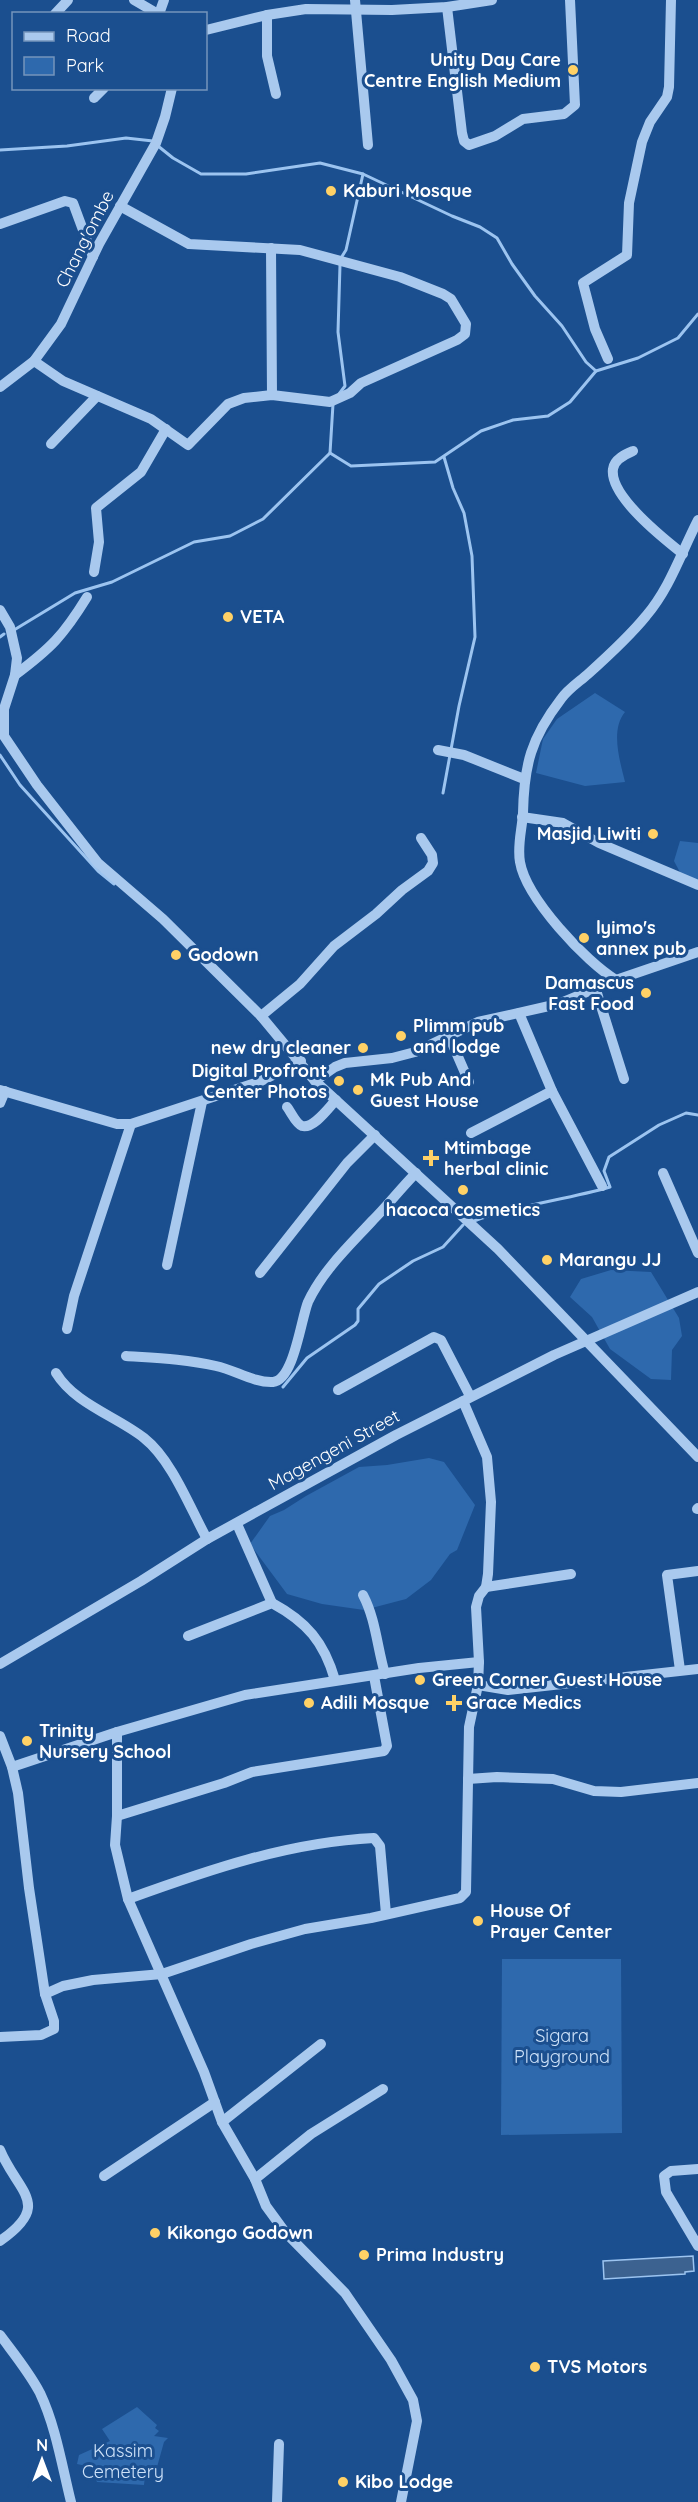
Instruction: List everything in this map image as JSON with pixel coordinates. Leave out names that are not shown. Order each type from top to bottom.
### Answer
[{"type":"street","points":[[57,12],[68,0]]},
{"type":"street","points":[[134,0],[155,12]]},
{"type":"street","points":[[207,30],[267,15],[306,9],[355,5],[447,7],[492,0]]},
{"type":"street","points":[[447,7],[462,133],[464,141],[469,145],[495,136],[523,119],[564,114],[575,105],[570,0]]},
{"type":"street","points":[[608,359],[595,329],[583,283],[627,255],[629,203],[642,142],[650,122],[667,97],[669,87],[671,0]]},
{"type":"street","points":[[355,5],[368,145]]},
{"type":"street","points":[[267,15],[267,56],[276,94]]},
{"type":"street","points":[[94,98],[102,90]]},
{"type":"street","name":"Chang'ombe","points":[[0,387],[34,362],[61,324],[93,257],[156,143],[172,90]]},
{"type":"street","points":[[0,224],[70,201],[73,203],[93,257]]},
{"type":"street","points":[[34,362],[63,381],[151,419],[188,445],[228,404],[244,398],[272,395],[330,402],[350,393],[361,383],[457,340],[465,334],[466,324],[451,299],[419,284],[315,253],[271,248],[189,244],[120,206]]},
{"type":"street","points":[[271,248],[272,395]]},
{"type":"street","points":[[51,444],[97,396]]},
{"type":"street","points":[[94,572],[99,542],[96,508],[141,472],[166,429]]},
{"type":"street","points":[[633,450],[618,459],[614,465],[612,469],[616,482],[628,503],[641,519],[683,554]]},
{"type":"street","points":[[616,980],[601,971],[559,928],[528,887],[520,864],[518,844],[528,755],[562,697],[627,637],[647,615],[683,554],[698,520]]},
{"type":"street","points":[[15,675],[48,650],[87,597]]},
{"type":"street","points":[[0,610],[10,627],[15,646],[15,675],[4,709],[4,736],[37,785],[98,863],[163,919],[261,1016],[301,1061],[315,1081],[498,1249],[698,1457]]},
{"type":"street","points":[[438,750],[464,755],[524,779]]},
{"type":"street","points":[[522,817],[563,823],[599,843],[698,885]]},
{"type":"street","points":[[261,1016],[300,984],[334,946],[376,914],[402,890],[429,871],[433,863],[432,855],[421,838]]},
{"type":"street","points":[[315,1081],[345,1063],[392,1058],[415,1052],[478,1022],[558,1004],[616,980],[698,952]]},
{"type":"street","points":[[596,990],[624,1079]]},
{"type":"street","points":[[519,1013],[552,1091],[602,1186]]},
{"type":"street","points":[[449,1036],[469,1082]]},
{"type":"street","points":[[0,1103],[2,1090],[117,1124],[131,1124],[261,1081],[301,1061]]},
{"type":"street","points":[[471,1133],[552,1091]]},
{"type":"street","points":[[287,1107],[300,1125],[304,1126],[310,1125],[322,1116],[336,1100]]},
{"type":"street","points":[[167,1265],[202,1102]]},
{"type":"street","points":[[67,1329],[74,1296],[131,1124]]},
{"type":"street","points":[[260,1273],[347,1162],[375,1135]]},
{"type":"street","points":[[126,1356],[184,1360],[219,1367],[262,1381],[275,1382],[284,1377],[295,1353],[308,1303],[316,1288],[333,1264],[416,1173]]},
{"type":"street","points":[[663,1173],[698,1253]]},
{"type":"street","name":"Magengeni Street","points":[[0,1664],[133,1586],[207,1539],[358,1455],[466,1398],[585,1341],[698,1292]]},
{"type":"street","points":[[45,1994],[63,1986],[93,1980],[162,1974],[251,1944],[305,1929],[460,1898],[466,1892],[469,1726],[478,1685],[476,1607],[479,1596],[486,1587],[490,1550],[489,1470],[466,1398],[441,1340],[434,1337],[338,1390]]},
{"type":"street","points":[[56,1373],[72,1393],[136,1433],[157,1451],[207,1539]]},
{"type":"street","points":[[237,1524],[272,1603],[289,1612],[313,1634],[328,1656],[335,1680]]},
{"type":"street","points":[[680,1670],[667,1575],[698,1571]]},
{"type":"street","points":[[486,1587],[571,1574]]},
{"type":"street","points":[[117,1816],[252,1772],[384,1750],[387,1746],[373,1618],[363,1595]]},
{"type":"street","points":[[188,1636],[272,1603]]},
{"type":"street","points":[[12,1767],[117,1732],[245,1695],[335,1680],[479,1662]]},
{"type":"street","points":[[478,1685],[508,1690],[698,1669]]},
{"type":"street","points":[[117,1732],[115,1845],[128,1899],[162,1974],[222,2122],[255,2179],[266,2206],[285,2232],[345,2292],[391,2360],[413,2400],[417,2421],[400,2502]]},
{"type":"street","points":[[0,1736],[12,1767],[18,1793],[27,1878],[45,1994],[54,2021],[54,2030],[41,2035],[0,2037]]},
{"type":"street","points":[[468,1779],[496,1777],[553,1779],[594,1791],[621,1792],[698,1783]]},
{"type":"street","points":[[128,1899],[285,1849],[323,1842],[375,1838],[380,1846],[386,1914]]},
{"type":"street","points":[[222,2122],[321,2044]]},
{"type":"street","points":[[255,2179],[311,2134],[383,2089]]},
{"type":"street","points":[[104,2176],[215,2102]]},
{"type":"street","points":[[0,2150],[25,2193],[29,2207],[27,2217],[17,2229],[0,2241]]},
{"type":"street","points":[[698,2169],[671,2170],[664,2176],[666,2192],[698,2246]]},
{"type":"street","points":[[0,2335],[23,2366],[47,2410],[71,2502]]},
{"type":"street","points":[[277,2502],[279,2444]]},
{"type":"green space","points":[[595,693],[625,712],[620,719],[617,737],[625,782],[585,786],[536,773],[543,739],[557,719]]},
{"type":"green space","points":[[680,841],[698,843],[698,882],[684,880],[674,861]]},
{"type":"green space","points":[[611,1270],[651,1272],[679,1318],[682,1336],[672,1350],[671,1380],[651,1379],[610,1349],[592,1317],[570,1297],[581,1279]]},
{"type":"green space","points":[[429,1458],[444,1462],[475,1505],[457,1550],[450,1554],[431,1580],[406,1599],[364,1610],[322,1604],[287,1594],[250,1544],[270,1516],[359,1467]]},
{"type":"green space","name":"Sigara Playground","points":[[502,1959],[621,1959],[622,2133],[501,2135]]},
{"type":"green space","name":"Kassim Cemetery","points":[[137,2407],[157,2425],[155,2428],[159,2431],[154,2436],[168,2438],[164,2442],[157,2467],[146,2466],[144,2485],[97,2482],[91,2467],[77,2464],[79,2455],[110,2441],[102,2429]]},
{"type":"shaded area","points":[[693,2256],[694,2271],[685,2272],[685,2274],[604,2279],[603,2261]]},
{"type":"waterway","points":[[0,150],[67,146],[126,138],[153,141]]},
{"type":"waterway","points":[[158,146],[173,158],[201,174],[246,174],[320,163],[363,174],[480,227],[497,238],[535,296],[562,326],[586,362],[596,371],[638,358],[678,338],[698,314]]},
{"type":"waterway","points":[[341,258],[346,250],[363,174]]},
{"type":"waterway","points":[[339,394],[345,386],[338,332],[340,265]]},
{"type":"waterway","points":[[330,453],[351,466],[435,462],[481,431],[513,420],[548,416],[570,402],[596,371]]},
{"type":"waterway","points":[[14,630],[75,593],[112,582],[194,542],[230,536],[263,519],[330,453],[333,404]]},
{"type":"waterway","points":[[443,793],[459,706],[475,637],[472,556],[464,513],[453,488],[444,457]]},
{"type":"waterway","points":[[0,637],[4,634]]},
{"type":"waterway","points":[[0,755],[20,785],[98,871],[114,884]]},
{"type":"waterway","points":[[474,1221],[610,1187],[604,1171],[609,1157],[659,1125],[686,1113],[698,1115]]},
{"type":"waterway","points":[[283,1387],[307,1358],[355,1325],[358,1321],[358,1309],[379,1284],[413,1261],[443,1247],[463,1225]]},
{"type":"place","name":"Unity Day Care Centre English Medium","points":[[573,70]]},
{"type":"place","name":"Kaburi Mosque","points":[[331,191]]},
{"type":"place","name":"VETA","points":[[228,617]]},
{"type":"place","name":"Masjid Liwiti","points":[[653,834]]},
{"type":"place","name":"lyimo's annex pub","points":[[584,938]]},
{"type":"place","name":"Godown","points":[[176,955]]},
{"type":"place","name":"Damascus Fast Food","points":[[646,993]]},
{"type":"place","name":"Plimm pub and lodge","points":[[401,1036]]},
{"type":"place","name":"new dry cleaner","points":[[363,1048]]},
{"type":"place","name":"Digital Profront Center Photos","points":[[339,1081]]},
{"type":"place","name":"Mk Pub And Guest House","points":[[358,1090]]},
{"type":"place","name":"Mtimbage herbal clinic","points":[[431,1158]]},
{"type":"place","name":"hacoca cosmetics","points":[[463,1190]]},
{"type":"place","name":"Marangu JJ","points":[[547,1260]]},
{"type":"place","name":"Green Corner Guest House","points":[[420,1680]]},
{"type":"place","name":"Adili Mosque","points":[[309,1703]]},
{"type":"place","name":"Grace Medics","points":[[454,1703]]},
{"type":"place","name":"Trinity Nursery School","points":[[27,1741]]},
{"type":"place","name":"House Of Prayer Center","points":[[478,1921]]},
{"type":"place","name":"Kikongo Godown","points":[[155,2233]]},
{"type":"place","name":"Prima Industry","points":[[364,2255]]},
{"type":"place","name":"TVS Motors","points":[[535,2367]]},
{"type":"place","name":"Kibo Lodge","points":[[343,2482]]}]
